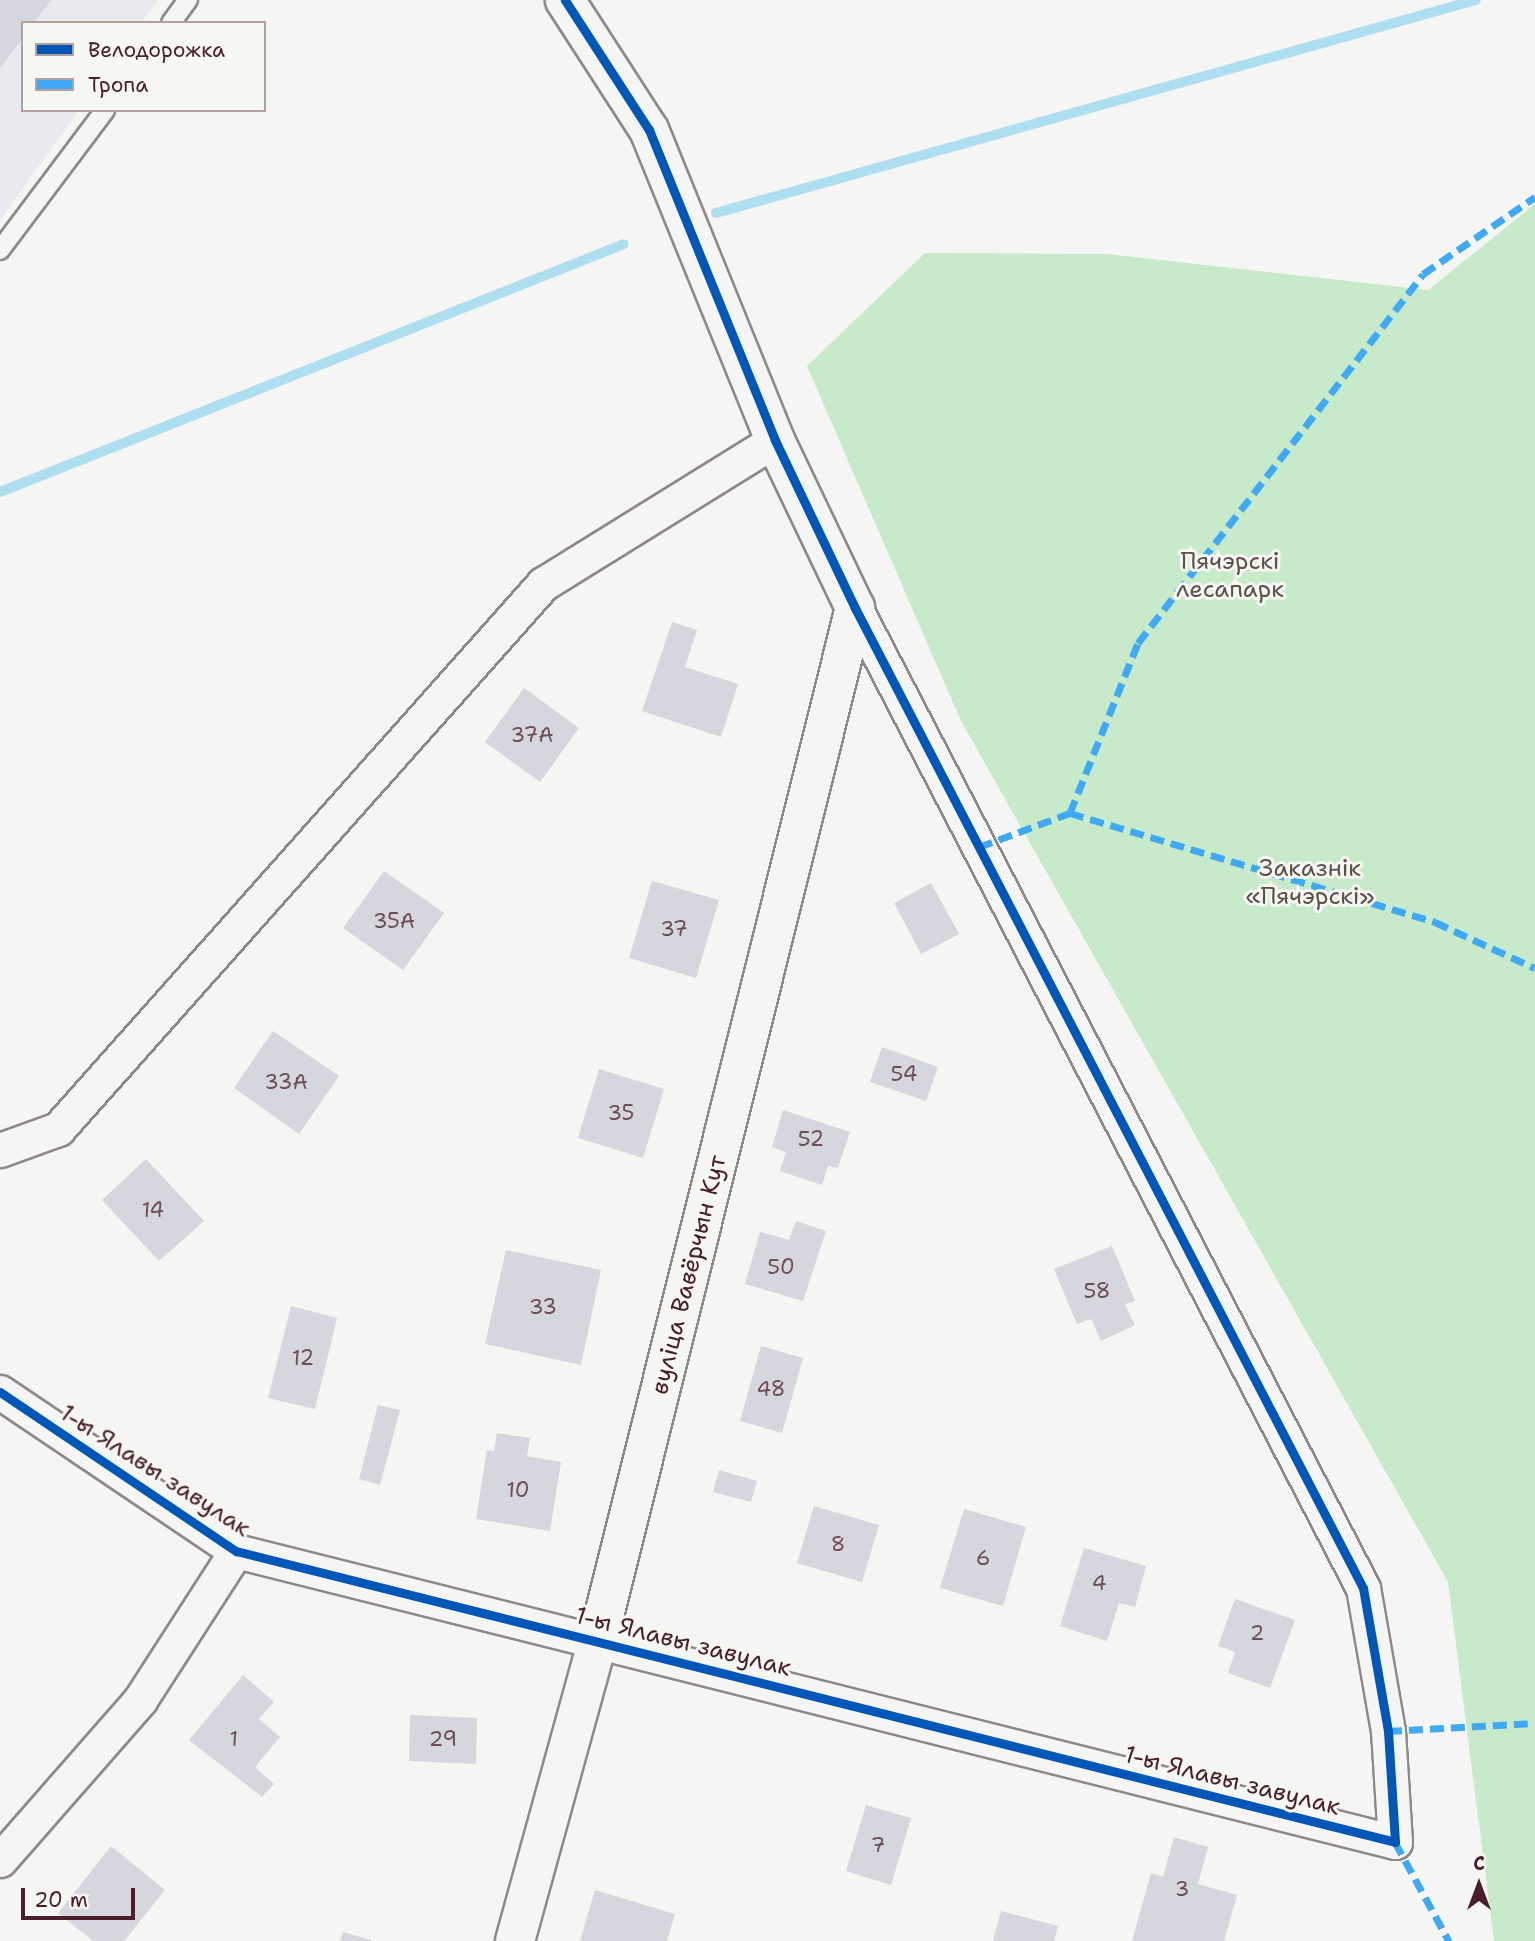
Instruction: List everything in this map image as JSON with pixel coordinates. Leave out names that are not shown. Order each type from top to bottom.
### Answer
[{"type":"street","points":[[565,0],[649,130],[775,440],[855,608]]},
{"type":"street","points":[[0,1150],[58,1129],[543,584],[775,440]]},
{"type":"street","name":"вуліца Вавёрчын Кут","points":[[515,1941],[597,1640],[855,608]]},
{"type":"street","name":"1-ы Ялавы завулак","points":[[0,1392],[236,1551],[1395,1842],[1388,1731],[1363,1588],[855,608]]},
{"type":"street","points":[[0,1860],[140,1700],[236,1551]]},
{"type":"lane","points":[[172,21],[188,0]]},
{"type":"lane","points":[[0,250],[104,112]]},
{"type":"shaded area","points":[[0,0],[158,0],[142,21],[21,21],[21,112],[78,112],[0,220]]},
{"type":"green space","name":"Заказнік «Пячэрскі»","points":[[1535,204],[1535,1941],[1494,1941],[1448,1582],[961,721],[807,366],[925,253],[1107,254],[1428,290]]},
{"type":"building","points":[[0,0],[51,0],[35,21],[21,21],[21,41],[0,68]]},
{"type":"building","points":[[672,622],[697,630],[685,667],[738,684],[721,737],[642,711]]},
{"type":"building","points":[[524,688],[579,728],[540,782],[485,742]]},
{"type":"building","points":[[384,871],[444,913],[403,970],[343,928]]},
{"type":"building","points":[[652,881],[719,900],[696,978],[629,958]]},
{"type":"building","points":[[931,883],[959,934],[921,954],[894,903]]},
{"type":"building","points":[[273,1031],[339,1076],[299,1134],[234,1088]]},
{"type":"building","points":[[882,1047],[938,1067],[926,1101],[870,1082]]},
{"type":"building","points":[[599,1069],[664,1089],[643,1158],[578,1138]]},
{"type":"building","points":[[783,1110],[850,1132],[838,1168],[828,1166],[822,1185],[780,1171],[786,1152],[772,1147]]},
{"type":"building","points":[[146,1159],[204,1221],[159,1261],[102,1200]]},
{"type":"building","points":[[796,1221],[826,1231],[803,1301],[745,1284],[760,1232],[789,1240]]},
{"type":"building","points":[[1112,1246],[1135,1301],[1125,1304],[1135,1325],[1101,1341],[1091,1319],[1077,1324],[1054,1269]]},
{"type":"building","points":[[506,1250],[601,1270],[581,1365],[485,1344]]},
{"type":"building","points":[[291,1306],[337,1318],[315,1409],[268,1398]]},
{"type":"building","points":[[761,1346],[803,1358],[782,1433],[740,1421]]},
{"type":"building","points":[[378,1405],[400,1410],[380,1485],[359,1479]]},
{"type":"building","points":[[497,1433],[530,1438],[527,1456],[561,1462],[550,1531],[476,1519],[487,1450],[494,1451]]},
{"type":"building","points":[[719,1470],[757,1481],[751,1502],[713,1492]]},
{"type":"building","points":[[814,1506],[879,1525],[862,1582],[797,1563]]},
{"type":"building","points":[[964,1509],[1026,1527],[1003,1606],[940,1588]]},
{"type":"building","points":[[1084,1548],[1146,1566],[1135,1607],[1119,1603],[1107,1641],[1060,1626]]},
{"type":"building","points":[[1235,1599],[1295,1620],[1270,1688],[1228,1673],[1235,1652],[1218,1646]]},
{"type":"building","points":[[243,1675],[274,1702],[259,1719],[280,1737],[255,1767],[274,1784],[262,1797],[189,1740]]},
{"type":"building","points":[[410,1715],[477,1718],[476,1764],[409,1761]]},
{"type":"building","points":[[866,1805],[911,1818],[891,1885],[846,1871]]},
{"type":"building","points":[[1174,1837],[1208,1847],[1198,1884],[1237,1895],[1224,1941],[1132,1941],[1151,1873],[1163,1877]]},
{"type":"building","points":[[111,1846],[165,1890],[124,1941],[93,1941],[58,1913]]},
{"type":"building","points":[[595,1890],[675,1914],[667,1941],[580,1941]]},
{"type":"building","points":[[1001,1911],[1058,1926],[1054,1941],[993,1941]]},
{"type":"building","points":[[343,1932],[371,1940],[371,1941],[340,1941]]},
{"type":"waterway","points":[[716,213],[1476,0]]},
{"type":"waterway","points":[[0,492],[624,244]]},
{"type":"marked path","points":[[1070,813],[1138,643],[1423,274],[1535,197]]},
{"type":"marked path","points":[[979,847],[1070,813],[1435,922],[1535,968]]},
{"type":"marked path","points":[[1388,1731],[1535,1723]]},
{"type":"marked path","points":[[1395,1842],[1449,1941]]},
{"type":"cycle path","points":[[0,1392],[236,1551],[1395,1842],[1388,1731],[1363,1588],[855,608],[775,440],[649,130],[565,0]]},
{"type":"park label","name":"Пячэрскі лесапарк","points":[[1230,576]]}]
